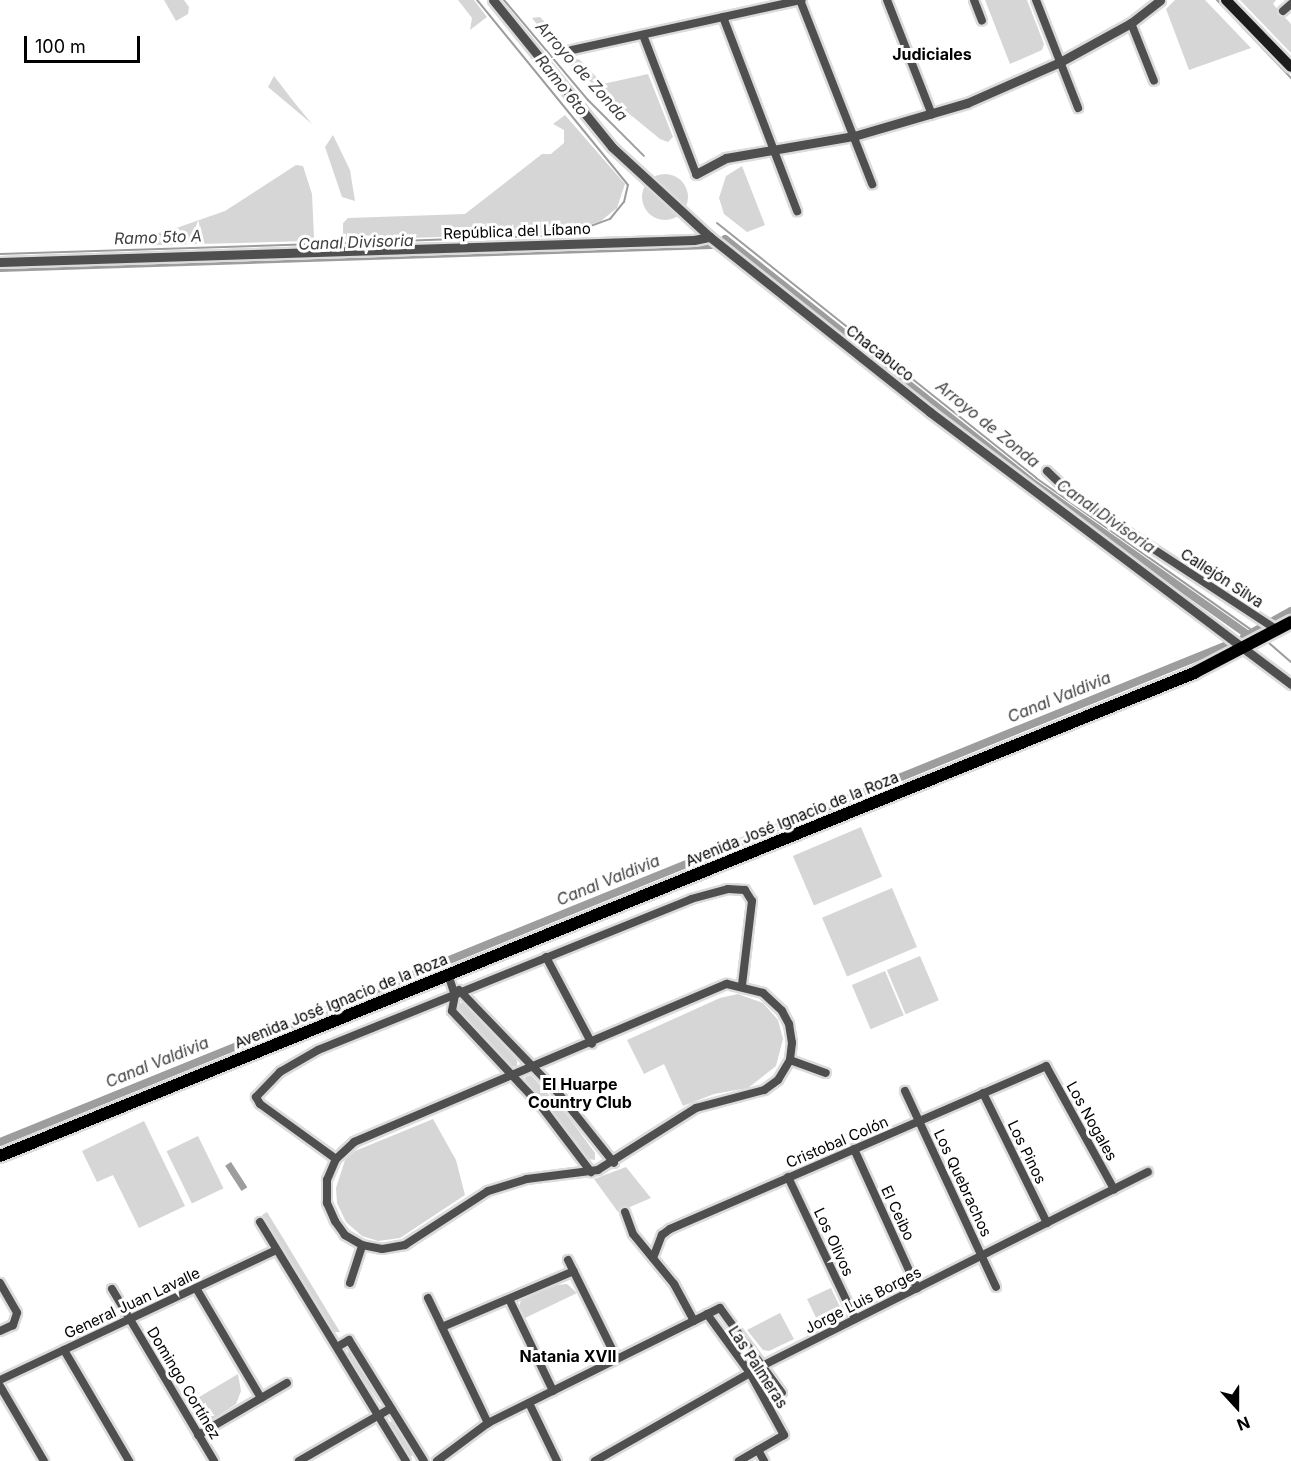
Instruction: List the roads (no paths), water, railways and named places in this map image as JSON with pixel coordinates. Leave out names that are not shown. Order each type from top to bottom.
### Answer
[{"type":"main road","points":[[1226,0],[1291,68]]},
{"type":"main road","name":"Avenida José Ignacio de la Roza","points":[[0,1156],[450,978],[1194,673],[1246,648],[1271,626],[1291,622]]},
{"type":"street","name":"Chacabuco","points":[[493,0],[612,147],[710,237],[930,412],[1291,684]]},
{"type":"street","points":[[572,50],[801,0],[872,184]]},
{"type":"street","points":[[887,0],[932,115]]},
{"type":"street","points":[[974,0],[982,21]]},
{"type":"street","points":[[1036,0],[1078,108]]},
{"type":"street","points":[[643,35],[696,174],[726,158],[854,136],[932,115],[1016,84],[1131,23],[1160,0]]},
{"type":"street","points":[[1283,11],[1291,4]]},
{"type":"street","points":[[723,17],[797,211]]},
{"type":"street","points":[[1131,23],[1154,81]]},
{"type":"street","name":"República del Líbano","points":[[0,262],[682,241],[710,237]]},
{"type":"street","name":"Callejón Silva","points":[[1047,471],[1074,497],[1271,626]]},
{"type":"street","points":[[336,1159],[261,1104],[256,1097],[260,1088],[305,1056],[691,899],[739,889],[749,894],[752,901],[742,985]]},
{"type":"street","points":[[546,957],[592,1044]]},
{"type":"street","points":[[450,978],[458,994],[559,1094],[614,1163]]},
{"type":"street","points":[[742,985],[770,997],[786,1017],[792,1032],[790,1060],[778,1080],[764,1090],[696,1108],[614,1163],[591,1172],[506,1185],[466,1203],[414,1242],[393,1249],[362,1245],[345,1235],[327,1203],[327,1180],[336,1159],[362,1138],[592,1044],[715,987],[742,985]]},
{"type":"street","points":[[458,994],[452,1011],[514,1077],[591,1172]]},
{"type":"street","points":[[790,1060],[826,1073]]},
{"type":"street","name":"Cristobal Colón","points":[[653,1258],[666,1231],[1046,1066]]},
{"type":"street","name":"Los Nogales","points":[[1046,1066],[1114,1189]]},
{"type":"street","name":"Los Quebrachos","points":[[905,1091],[996,1287]]},
{"type":"street","name":"Los Pinos","points":[[983,1093],[1047,1223]]},
{"type":"street","name":"El Ceibo","points":[[854,1149],[917,1288]]},
{"type":"street","name":"Jorge Luis Borges","points":[[596,1461],[762,1366],[1148,1172]]},
{"type":"street","name":"Los Olivos","points":[[788,1177],[855,1319]]},
{"type":"street","points":[[625,1212],[633,1234],[674,1284],[694,1321]]},
{"type":"street","points":[[260,1222],[406,1461]]},
{"type":"street","points":[[350,1283],[362,1245]]},
{"type":"street","name":"General Juan Lavalle","points":[[0,1380],[276,1250]]},
{"type":"street","points":[[568,1260],[617,1359]]},
{"type":"street","points":[[442,1327],[574,1271]]},
{"type":"street","points":[[0,1283],[17,1313],[13,1325],[0,1331]]},
{"type":"street","points":[[196,1288],[261,1398]]},
{"type":"street","name":"Domingo Cortínez","points":[[112,1289],[214,1461]]},
{"type":"street","points":[[428,1298],[488,1423]]},
{"type":"street","points":[[509,1299],[553,1391]]},
{"type":"street","name":"Las Palmeras","points":[[758,1450],[784,1435],[750,1373],[707,1314],[720,1308],[782,1393]]},
{"type":"street","points":[[437,1461],[488,1423],[707,1314]]},
{"type":"street","points":[[337,1347],[349,1340],[424,1461]]},
{"type":"street","points":[[64,1350],[129,1461]]},
{"type":"street","points":[[198,1435],[287,1383]]},
{"type":"street","points":[[0,1386],[44,1461]]},
{"type":"street","points":[[529,1403],[557,1461]]},
{"type":"street","points":[[299,1461],[391,1408]]},
{"type":"street","points":[[739,1461],[758,1450],[765,1461]]},
{"type":"waterway","name":"Ramo 5to A","points":[[345,243],[566,235],[610,219],[624,202],[628,185],[477,0]]},
{"type":"waterway","name":"Arroyo de Zonda","points":[[504,0],[588,100],[644,156]]},
{"type":"waterway","points":[[1217,0],[1291,78]]},
{"type":"waterway","name":"Arroyo de Zonda","points":[[717,223],[1036,478],[1254,632]]},
{"type":"waterway","name":"Canal Divisoria","points":[[725,239],[1030,481],[1248,635]]},
{"type":"waterway","name":"Ramo 5to A","points":[[0,254],[317,244]]},
{"type":"waterway","name":"Canal Divisoria","points":[[0,268],[712,245]]},
{"type":"waterway","name":"Canal Valdivia","points":[[1244,637],[1291,611]]},
{"type":"waterway","name":"Arroyo de Zonda","points":[[1269,643],[1291,662]]},
{"type":"waterway","name":"Canal Valdivia","points":[[0,1142],[1227,645]]},
{"type":"district","name":"Judiciales","points":[[932,54]]},
{"type":"district","name":"El Huarpe Country Club","points":[[580,1093]]},
{"type":"district","name":"Natania XVII","points":[[568,1356]]},
{"type":"water label","name":"Ramo 6to","points":[[562,85]]}]
